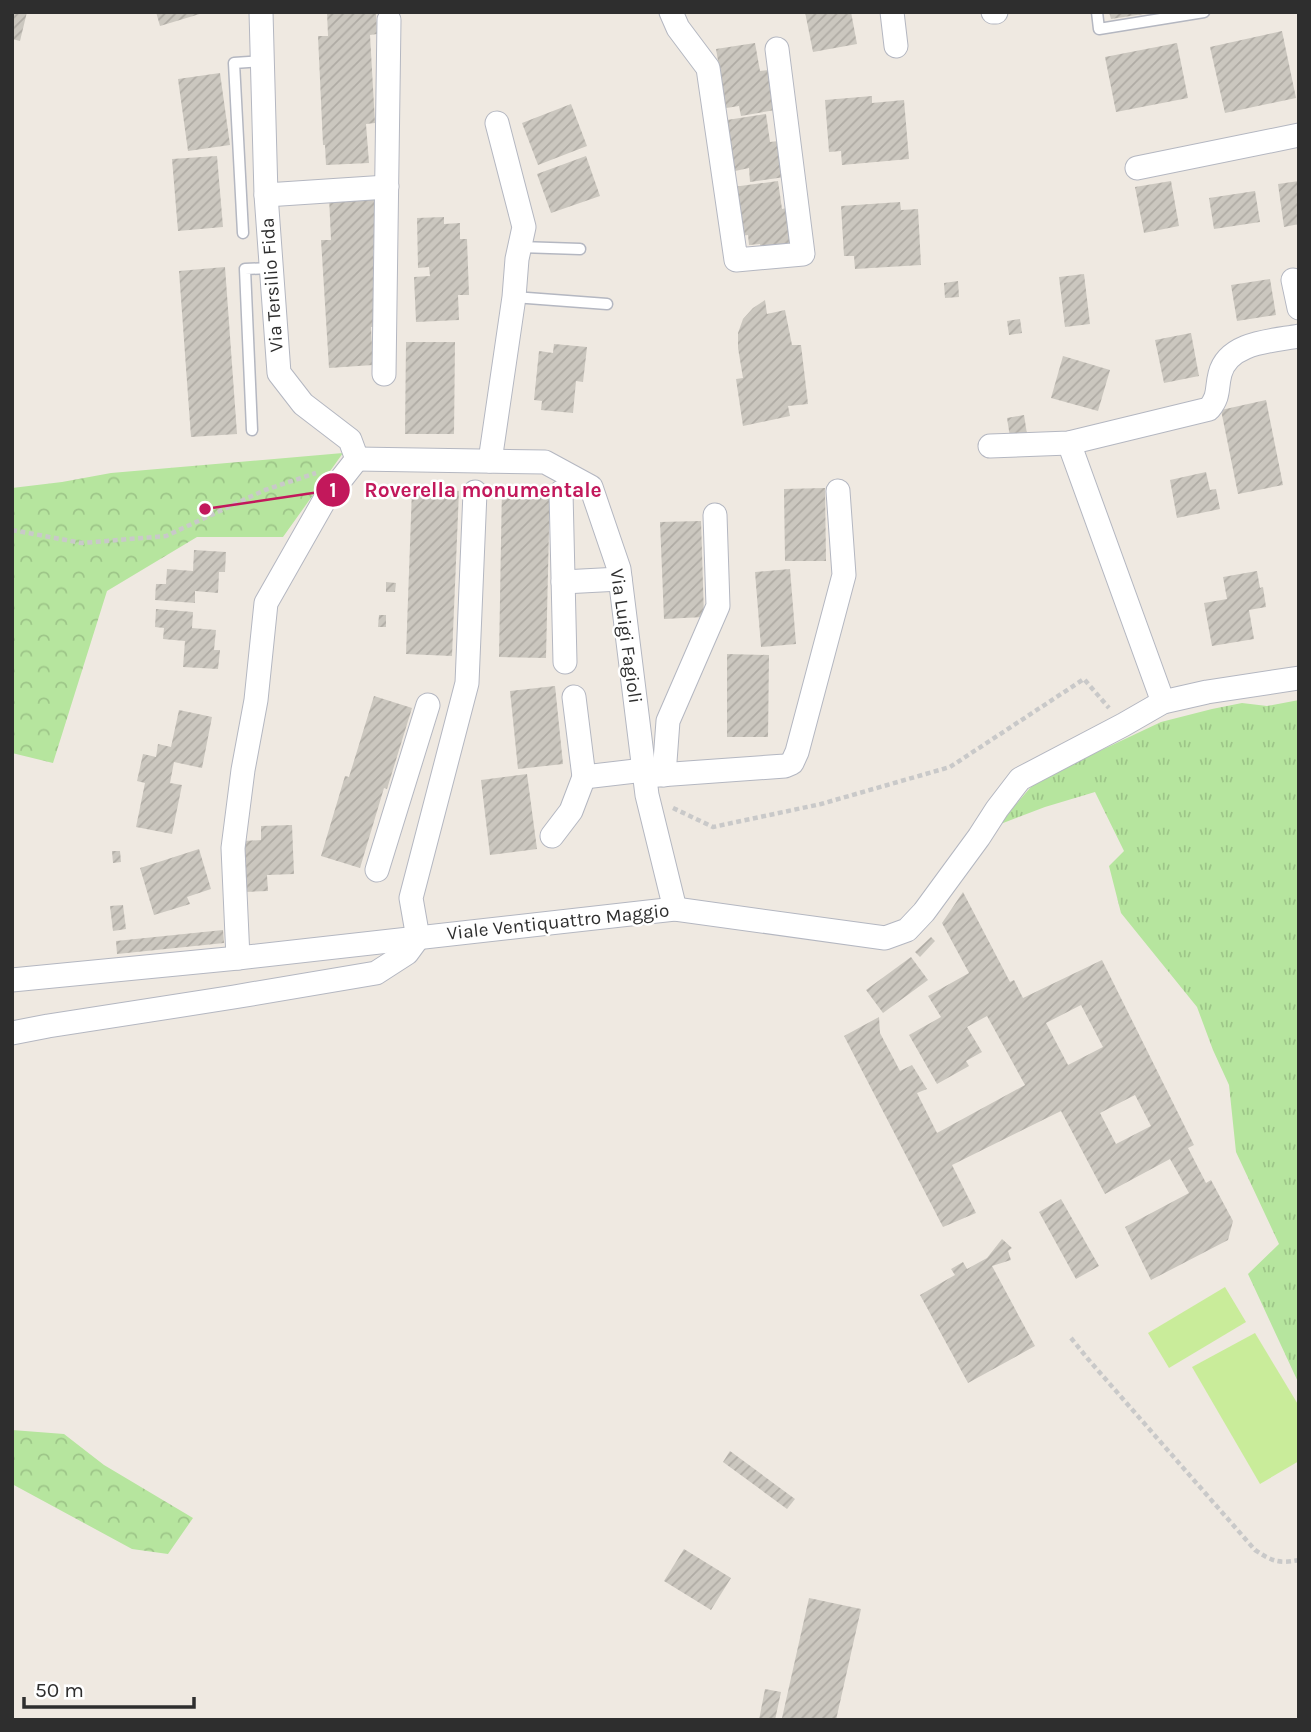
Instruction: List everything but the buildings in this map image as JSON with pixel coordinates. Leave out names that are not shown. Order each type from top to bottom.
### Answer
[{"type":"street","name":"Via Tersilio Fida","points":[[261,12],[266,195],[279,373],[303,404],[350,440],[357,459]]},
{"type":"street","points":[[671,12],[678,28],[708,68],[736,260],[803,254],[777,49]]},
{"type":"street","points":[[891,12],[896,46]]},
{"type":"street","points":[[384,374],[389,20]]},
{"type":"street","points":[[491,461],[517,259],[524,227],[497,123]]},
{"type":"street","points":[[1137,168],[1299,135]]},
{"type":"street","points":[[266,195],[387,187]]},
{"type":"street","points":[[1293,280],[1299,308]]},
{"type":"street","points":[[990,446],[1069,443],[1209,410],[1217,399],[1220,372],[1227,358],[1244,347],[1299,336]]},
{"type":"street","points":[[1069,443],[1163,702]]},
{"type":"street","points":[[238,958],[233,848],[256,699],[266,603],[324,501],[357,459]]},
{"type":"street","name":"Via Luigi Fagioli","points":[[357,459],[545,462],[591,487],[619,569],[650,779],[675,909]]},
{"type":"street","points":[[584,777],[650,779],[785,766],[792,763],[844,575],[838,491]]},
{"type":"street","points":[[12,1033],[376,972],[407,953],[418,938],[411,898],[467,683],[475,492]]},
{"type":"street","points":[[561,492],[565,662]]},
{"type":"street","points":[[650,779],[668,721],[718,606],[715,515]]},
{"type":"street","points":[[564,583],[620,579]]},
{"type":"street","name":"Viale Ventiquattro Maggio","points":[[12,980],[238,958],[675,909],[885,938],[907,930],[924,912],[1020,779],[1163,702],[1207,692],[1299,678]]},
{"type":"street","points":[[552,836],[571,811],[584,777],[574,697]]},
{"type":"street","points":[[377,870],[428,705]]},
{"type":"street","points":[[413,753],[447,762]]},
{"type":"lane","points":[[1097,12],[1099,29],[1203,12]]},
{"type":"lane","points":[[243,233],[234,63],[262,61]]},
{"type":"lane","points":[[520,247],[580,249]]},
{"type":"lane","points":[[252,430],[245,269],[271,268]]},
{"type":"lane","points":[[514,297],[607,304]]},
{"type":"path","points":[[12,530],[82,543],[166,536],[265,490],[318,473]]},
{"type":"path","points":[[650,779],[713,827],[821,804],[950,767],[1084,679],[1124,725]]},
{"type":"path","points":[[1072,1338],[1255,1550],[1272,1562],[1299,1559]]},
{"type":"green space","points":[[343,453],[283,537],[197,537],[107,591],[53,763],[12,753],[12,488],[111,473]]},
{"type":"green space","points":[[1299,700],[1299,1384],[1248,1274],[1279,1244],[1236,1152],[1229,1085],[1197,1007],[1121,913],[1109,866],[1124,851],[1095,792],[998,825],[1036,781],[1161,722],[1242,703],[1267,706]]},
{"type":"green space","points":[[1225,1287],[1246,1322],[1169,1368],[1148,1333]]},
{"type":"green space","points":[[1255,1333],[1299,1406],[1299,1461],[1260,1484],[1192,1367]]},
{"type":"green space","points":[[12,1430],[64,1434],[104,1465],[193,1518],[168,1554],[132,1549],[12,1484]]},
{"type":"place","name":"Roverella monumentale","points":[[205,509]]}]
